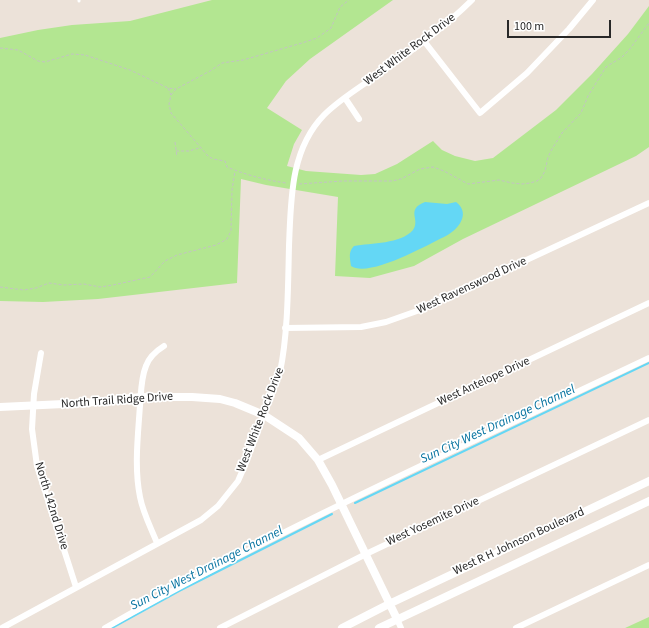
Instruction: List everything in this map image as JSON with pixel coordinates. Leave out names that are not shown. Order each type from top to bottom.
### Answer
[{"type":"main road","name":"North Trail Ridge Drive","points":[[0,407],[34,407],[141,397],[197,397],[220,399],[235,403],[264,415],[299,438],[318,460],[342,504],[397,619]]},
{"type":"main road","name":"West R H Johnson Boulevard","points":[[342,628],[389,604],[649,480]]},
{"type":"main road","name":"West R H Johnson Boulevard","points":[[379,628],[649,501]]},
{"type":"street","name":"West White Rock Drive","points":[[2,628],[201,520],[218,506],[238,481],[280,372],[283,360],[292,183],[298,159],[311,132],[324,115],[424,41],[458,14],[472,0]]},
{"type":"street","points":[[424,41],[480,113],[527,72],[569,29],[592,0]]},
{"type":"street","points":[[345,98],[359,119]]},
{"type":"street","name":"West Ravenswood Drive","points":[[285,328],[361,327],[392,320],[417,312],[648,206]]},
{"type":"street","name":"West Antelope Drive","points":[[318,460],[649,303]]},
{"type":"street","points":[[157,543],[143,509],[138,489],[137,468],[141,397],[145,367],[155,353],[164,346]]},
{"type":"street","name":"North 142nd Drive","points":[[41,353],[36,374],[32,429],[37,466],[76,587]]},
{"type":"street","points":[[105,628],[226,562],[342,504],[649,358]]},
{"type":"street","name":"West Yosemite Drive","points":[[220,628],[366,554],[649,420]]},
{"type":"street","points":[[516,628],[649,565]]},
{"type":"street","points":[[397,619],[401,628]]},
{"type":"path","points":[[170,95],[176,89],[222,63],[243,60],[302,44],[318,38],[331,28],[340,7],[349,0]]},
{"type":"path","points":[[168,88],[171,113],[210,158],[225,161],[227,168],[265,180],[306,184],[343,181],[392,181],[401,179],[420,169],[433,167],[444,171],[468,184],[499,180],[522,184],[530,183],[541,178],[545,171],[548,157],[552,149],[562,133],[581,113],[588,96],[606,67],[622,57],[649,24]]},
{"type":"path","points":[[0,48],[18,50],[38,61],[45,62],[72,54],[85,55],[130,70],[168,88],[176,89]]},
{"type":"path","points":[[175,142],[177,157]]},
{"type":"path","points":[[176,151],[189,151],[200,147]]},
{"type":"path","points":[[0,287],[24,290],[36,288],[49,283],[63,285],[84,284],[100,287],[113,285],[150,277],[165,261],[177,255],[216,245],[227,239],[231,231],[232,190],[235,171]]},
{"type":"green space","points":[[212,0],[393,0],[310,59],[286,81],[267,108],[302,130],[294,144],[287,166],[306,171],[361,175],[375,174],[397,164],[433,141],[442,150],[455,156],[475,161],[493,158],[556,110],[592,74],[628,34],[649,6],[649,147],[636,156],[463,239],[414,266],[370,278],[335,276],[338,197],[266,185],[241,179],[237,283],[98,299],[43,302],[0,301],[0,38],[72,25],[130,21]]},
{"type":"green space","points":[[649,617],[649,628],[625,628]]},
{"type":"water","points":[[425,202],[447,204],[456,202],[461,207],[463,212],[461,222],[454,231],[449,234],[397,259],[370,268],[359,269],[351,266],[350,253],[354,246],[394,240],[408,235],[415,226],[414,215],[416,208]]},
{"type":"waterway","name":"Sun City West Drainage Channel","points":[[355,503],[649,363]]},
{"type":"waterway","name":"Sun City West Drainage Channel","points":[[112,628],[179,591],[332,514]]}]
